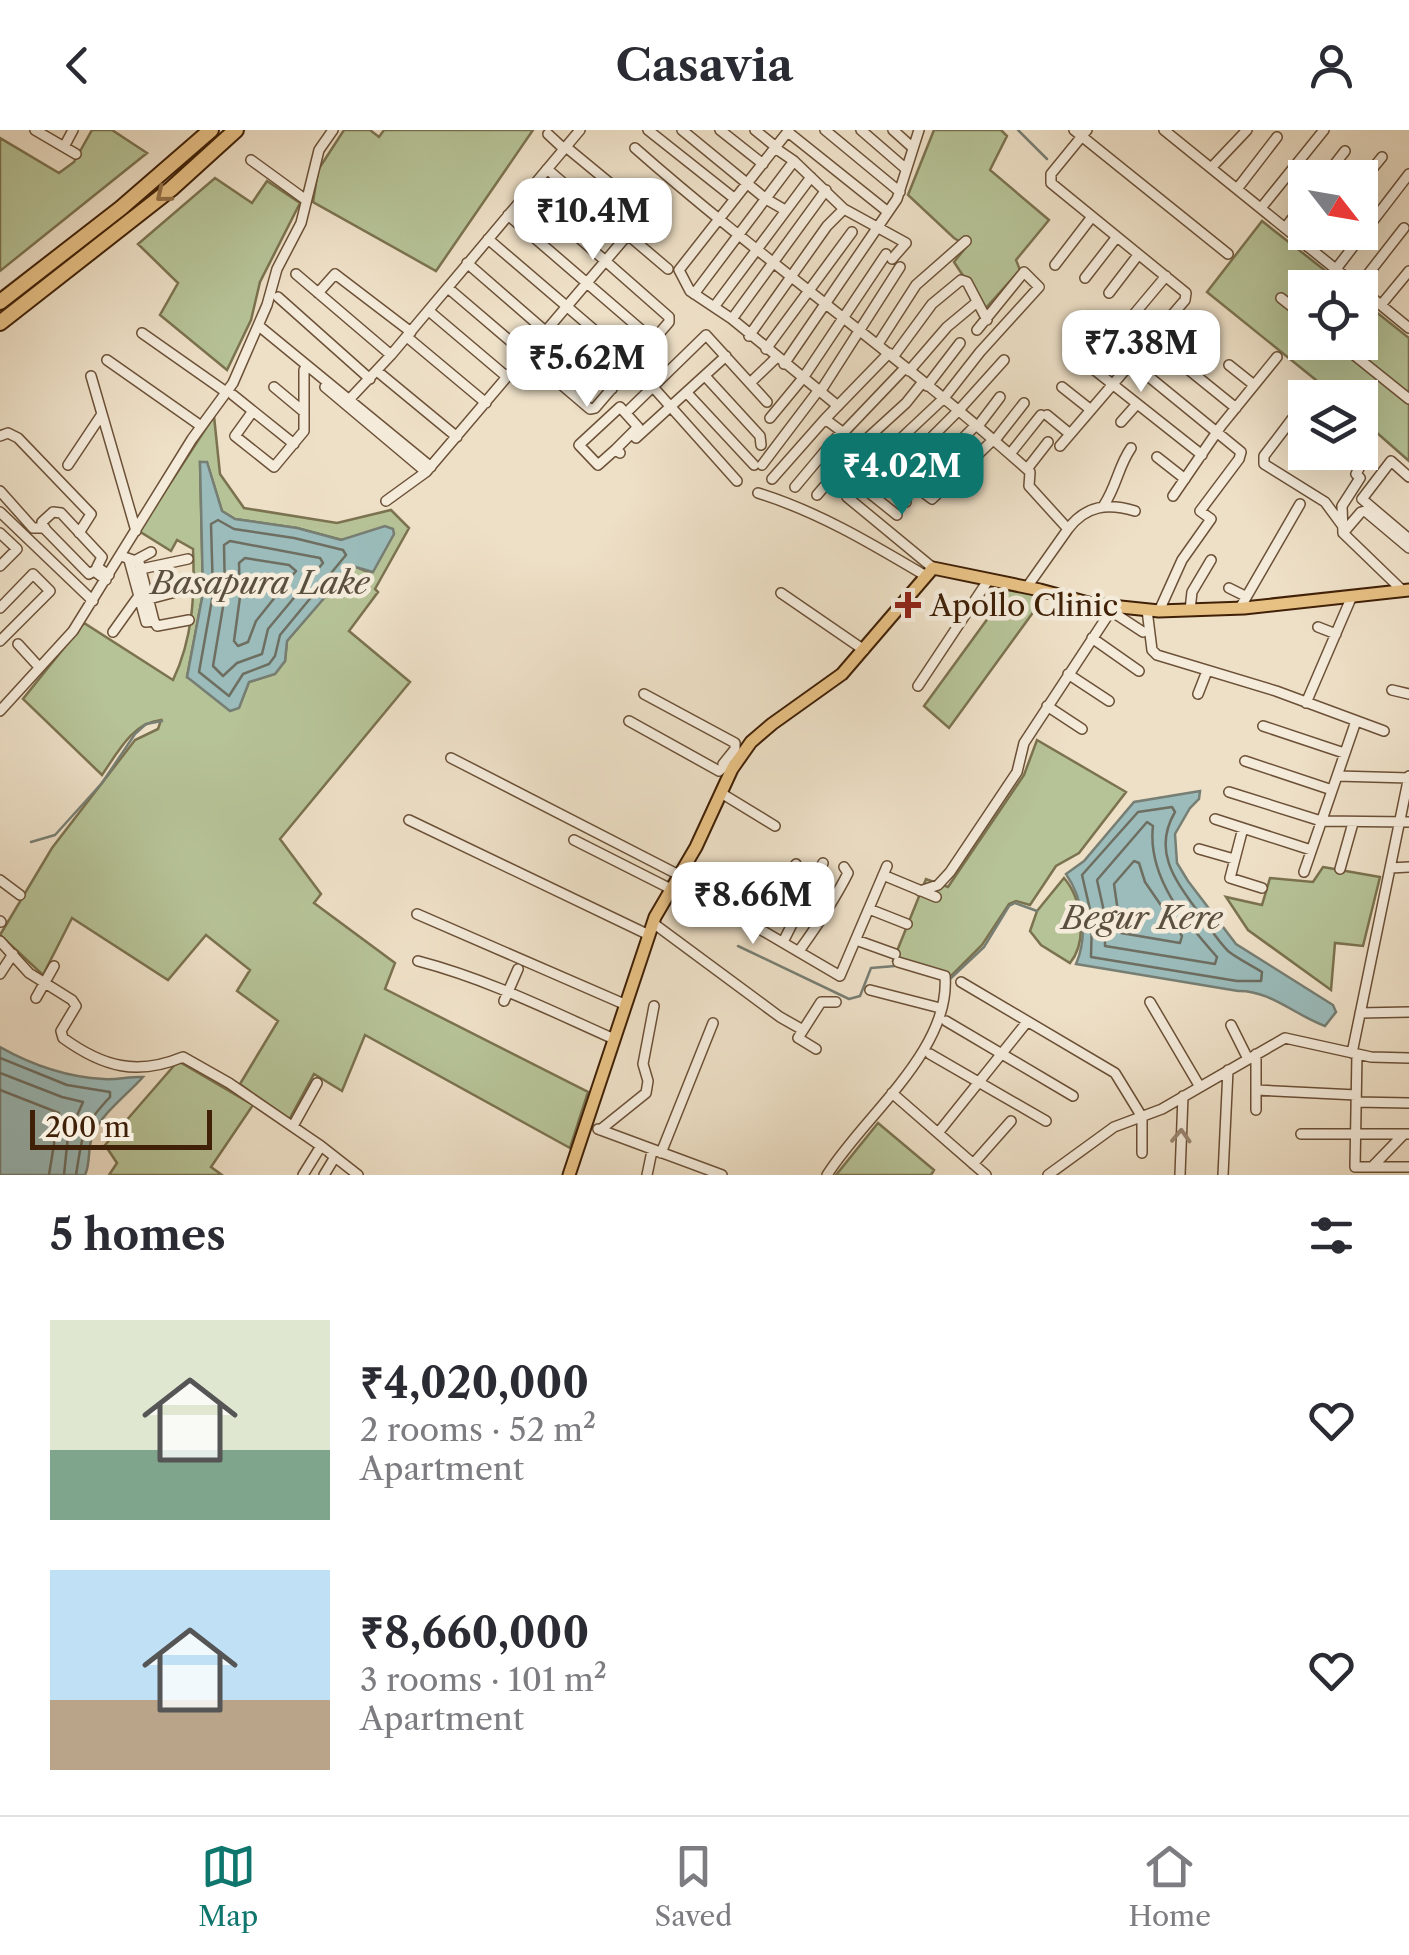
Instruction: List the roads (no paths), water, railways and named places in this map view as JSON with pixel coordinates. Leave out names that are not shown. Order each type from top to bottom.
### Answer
[{"type":"highway","points":[[0,302],[121,208],[210,130]]},
{"type":"highway","points":[[0,323],[171,189],[236,130]]},
{"type":"main road","points":[[570,1175],[651,929],[721,793],[728,766],[751,742],[842,674],[930,572],[1027,587],[1112,608],[1153,610],[1352,596],[1404,585]]},
{"type":"street","points":[[35,130],[76,154]]},
{"type":"street","points":[[64,147],[74,130]]},
{"type":"street","points":[[136,531],[201,426],[230,394],[277,269],[301,223],[319,150],[333,130]]},
{"type":"street","points":[[347,402],[429,311],[580,130]]},
{"type":"street","points":[[648,130],[735,199]]},
{"type":"street","points":[[682,130],[785,210]]},
{"type":"street","points":[[720,130],[763,164]]},
{"type":"street","points":[[755,130],[844,209],[906,243],[842,318],[803,378],[770,418]]},
{"type":"street","points":[[825,130],[900,192]]},
{"type":"street","points":[[861,130],[906,169]]},
{"type":"street","points":[[894,130],[913,148]]},
{"type":"street","points":[[750,383],[780,361],[871,241],[900,192],[919,130]]},
{"type":"street","points":[[1164,130],[1288,230]]},
{"type":"street","points":[[1208,166],[1247,130]]},
{"type":"street","points":[[1261,208],[1324,130]]},
{"type":"street","points":[[838,406],[732,319],[694,294],[680,278],[679,270],[789,131],[888,212]]},
{"type":"street","points":[[1060,446],[1184,300],[1184,290],[1091,218],[1050,179],[1081,132],[1228,254]]},
{"type":"street","points":[[386,501],[428,470],[650,209],[548,134]]},
{"type":"street","points":[[1236,188],[1277,138]]},
{"type":"street","points":[[636,148],[719,220],[878,344],[1010,454],[1030,472],[1029,486],[1068,529]]},
{"type":"street","points":[[1338,160],[1345,151]]},
{"type":"street","points":[[1378,162],[1382,157]]},
{"type":"street","points":[[251,160],[306,200]]},
{"type":"street","points":[[694,294],[794,162]]},
{"type":"street","points":[[547,169],[668,269]]},
{"type":"street","points":[[1312,250],[1336,269],[1409,174]]},
{"type":"street","points":[[714,306],[811,176]]},
{"type":"street","points":[[732,319],[826,190]]},
{"type":"street","points":[[448,288],[590,409],[595,408],[669,322],[669,317],[527,192]]},
{"type":"street","points":[[749,336],[826,226],[844,209]]},
{"type":"street","points":[[508,215],[653,340]]},
{"type":"street","points":[[1055,265],[1091,218]]},
{"type":"street","points":[[1285,228],[1288,224]]},
{"type":"street","points":[[1372,270],[1404,228]]},
{"type":"street","points":[[766,349],[852,232]]},
{"type":"street","points":[[1085,278],[1116,238]]},
{"type":"street","points":[[488,240],[634,364]]},
{"type":"street","points":[[878,344],[916,286],[966,240]]},
{"type":"street","points":[[871,241],[916,286]]},
{"type":"street","points":[[1110,293],[1138,255]]},
{"type":"street","points":[[687,393],[758,465],[819,391],[860,330],[892,260]]},
{"type":"street","points":[[467,264],[612,388]]},
{"type":"street","points":[[1382,306],[1409,271]]},
{"type":"street","points":[[930,572],[847,498],[878,460],[944,398],[1039,286],[1024,272],[977,330]]},
{"type":"street","points":[[296,274],[391,355]]},
{"type":"street","points":[[318,293],[332,276],[339,276],[486,402]]},
{"type":"street","points":[[1109,344],[1166,276]]},
{"type":"street","points":[[772,479],[825,418],[891,355],[932,304],[961,280],[967,282],[987,320]]},
{"type":"street","points":[[278,297],[456,437]]},
{"type":"street","points":[[1281,298],[1288,303]]},
{"type":"street","points":[[794,487],[842,432],[977,302]]},
{"type":"street","points":[[1378,303],[1408,324]]},
{"type":"street","points":[[429,311],[507,377]]},
{"type":"street","points":[[1088,327],[1240,452],[1239,459],[1200,511],[1211,519],[1153,610],[1154,654],[1384,731]]},
{"type":"street","points":[[258,328],[347,402]]},
{"type":"street","points":[[258,328],[428,470]]},
{"type":"street","points":[[142,333],[294,444]]},
{"type":"street","points":[[630,410],[706,335],[767,402]]},
{"type":"street","points":[[1152,340],[1236,408]]},
{"type":"street","points":[[817,495],[960,343]]},
{"type":"street","points":[[1068,349],[1202,455]]},
{"type":"street","points":[[629,441],[637,425],[620,407],[578,446],[598,465],[618,451],[669,409],[726,356]]},
{"type":"street","points":[[1173,496],[1277,356]]},
{"type":"street","points":[[107,360],[201,426]]},
{"type":"street","points":[[895,474],[1004,360]]},
{"type":"street","points":[[1361,360],[1409,398]]},
{"type":"street","points":[[1229,365],[1254,385]]},
{"type":"street","points":[[252,411],[236,432],[236,439],[274,467],[304,431],[304,370]]},
{"type":"street","points":[[91,376],[136,531],[132,561],[144,598],[146,622],[154,621],[157,626],[189,620]]},
{"type":"street","points":[[705,376],[760,436],[761,445]]},
{"type":"street","points":[[274,387],[304,412]]},
{"type":"street","points":[[1062,387],[1091,410]]},
{"type":"street","points":[[653,388],[737,481]]},
{"type":"street","points":[[915,487],[1000,397]]},
{"type":"street","points":[[825,418],[932,499],[994,440],[1024,403]]},
{"type":"street","points":[[1121,422],[1137,404]]},
{"type":"street","points":[[68,465],[102,414]]},
{"type":"street","points":[[1010,454],[1044,415],[1070,434]]},
{"type":"street","points":[[1288,426],[1264,456],[1264,464],[1339,514],[1343,529],[1404,585]]},
{"type":"street","points":[[0,436],[8,433],[18,438],[91,514],[80,533]]},
{"type":"street","points":[[1027,469],[1048,442]]},
{"type":"street","points":[[1104,505],[1119,480],[1118,467],[1131,448]]},
{"type":"street","points":[[608,464],[618,451]]},
{"type":"street","points":[[1157,457],[1185,479]]},
{"type":"street","points":[[1409,477],[1391,461],[1362,499],[1409,539]]},
{"type":"street","points":[[1339,514],[1360,478],[1358,470]]},
{"type":"street","points":[[867,472],[906,502]]},
{"type":"street","points":[[857,483],[897,515]]},
{"type":"street","points":[[0,491],[33,528],[44,528]]},
{"type":"street","points":[[758,493],[792,504],[930,572]]},
{"type":"street","points":[[1229,588],[1244,601],[1300,504]]},
{"type":"street","points":[[1027,587],[1076,518],[1104,505],[1136,510]]},
{"type":"street","points":[[1343,529],[1366,511],[1409,548]]},
{"type":"street","points":[[0,512],[93,601]]},
{"type":"street","points":[[53,512],[59,512],[102,557],[95,569],[90,574],[44,528],[42,522],[53,512]]},
{"type":"street","points":[[0,533],[18,550],[0,566]]},
{"type":"street","points":[[0,711],[73,631],[108,577],[151,552]]},
{"type":"street","points":[[132,561],[188,559]]},
{"type":"street","points":[[1190,610],[1192,592],[1211,560]]},
{"type":"street","points":[[95,569],[108,577]]},
{"type":"street","points":[[0,608],[32,574],[50,591],[0,641]]},
{"type":"street","points":[[918,686],[990,580]]},
{"type":"street","points":[[113,632],[144,598],[191,588]]},
{"type":"street","points":[[781,593],[864,650]]},
{"type":"street","points":[[1306,703],[1352,596]]},
{"type":"street","points":[[920,891],[938,886],[950,872],[1017,772],[1024,742],[1112,608],[1143,632]]},
{"type":"street","points":[[1318,627],[1336,634]]},
{"type":"street","points":[[1092,638],[1139,672]]},
{"type":"street","points":[[18,644],[39,666]]},
{"type":"street","points":[[1198,694],[1208,671]]},
{"type":"street","points":[[1068,674],[1109,701]]},
{"type":"street","points":[[1392,690],[1409,694]]},
{"type":"street","points":[[629,721],[719,771],[728,766],[735,743],[644,694]]},
{"type":"street","points":[[1047,706],[1082,729]]},
{"type":"street","points":[[1304,872],[1356,721]]},
{"type":"street","points":[[1263,726],[1344,754]]},
{"type":"street","points":[[451,758],[840,976],[885,870],[936,896]]},
{"type":"street","points":[[1245,760],[1332,790]]},
{"type":"street","points":[[1338,776],[1409,777],[1404,822],[1390,868],[1354,1053],[1355,1166],[1409,1167]]},
{"type":"street","points":[[1229,792],[1321,821],[1404,822]]},
{"type":"street","points":[[721,793],[775,826]]},
{"type":"street","points":[[1215,819],[1311,850]]},
{"type":"street","points":[[409,820],[651,929],[803,1030]]},
{"type":"street","points":[[1340,870],[1353,823]]},
{"type":"street","points":[[1243,828],[1230,878],[1262,888]]},
{"type":"street","points":[[574,840],[676,882]]},
{"type":"street","points":[[1199,849],[1234,859]]},
{"type":"street","points":[[758,928],[796,864]]},
{"type":"street","points":[[783,942],[823,864]]},
{"type":"street","points":[[799,952],[817,921],[833,904],[848,873],[844,867]]},
{"type":"street","points":[[1390,868],[1409,868]]},
{"type":"street","points":[[0,880],[20,895]]},
{"type":"street","points":[[916,903],[920,891]]},
{"type":"street","points":[[869,909],[906,924]]},
{"type":"street","points":[[417,914],[624,1004]]},
{"type":"street","points":[[827,1175],[892,1093],[932,1034],[944,976],[856,940]]},
{"type":"street","points":[[0,947],[13,954],[29,973],[72,1000],[76,1006],[61,1030],[62,1038],[79,1050],[103,1063],[157,1069],[183,1057],[293,1126],[358,1175]]},
{"type":"street","points":[[0,974],[13,954]]},
{"type":"street","points":[[418,961],[465,974],[614,1039]]},
{"type":"street","points":[[36,998],[54,966]]},
{"type":"street","points":[[506,995],[518,969]]},
{"type":"street","points":[[961,982],[1115,1072],[1142,1118],[1142,1153]]},
{"type":"street","points":[[870,990],[940,1008]]},
{"type":"street","points":[[816,1049],[798,1038],[821,1002],[836,1002]]},
{"type":"street","points":[[1150,1002],[1200,1086]]},
{"type":"street","points":[[600,1130],[646,1092],[648,1081],[643,1064],[654,1006]]},
{"type":"street","points":[[1360,1013],[1409,1012]]},
{"type":"street","points":[[946,1020],[1074,1096]]},
{"type":"street","points":[[938,1133],[1027,1022]]},
{"type":"street","points":[[648,1175],[713,1023]]},
{"type":"street","points":[[1231,1025],[1252,1056],[1256,1110]]},
{"type":"street","points":[[1048,1175],[1106,1131],[1142,1118],[1290,1038],[1354,1053],[1409,1058]]},
{"type":"street","points":[[930,1054],[1046,1122]]},
{"type":"street","points":[[1223,1175],[1228,1070]]},
{"type":"street","points":[[293,1126],[317,1083]]},
{"type":"street","points":[[1256,1090],[1409,1103]]},
{"type":"street","points":[[892,1093],[986,1175]]},
{"type":"street","points":[[1180,1175],[1183,1096]]},
{"type":"street","points":[[974,1164],[1011,1121]]},
{"type":"street","points":[[586,1124],[722,1175]]},
{"type":"street","points":[[1301,1134],[1407,1132]]},
{"type":"street","points":[[1372,1167],[1407,1132]]},
{"type":"street","points":[[303,1175],[321,1146]]},
{"type":"street","points":[[324,1175],[335,1157]]},
{"type":"water","name":"Basapura Lake","points":[[200,462],[207,462],[222,511],[235,519],[297,528],[341,540],[385,526],[393,529],[394,534],[373,572],[352,566],[287,641],[285,661],[275,674],[249,682],[239,708],[230,711],[187,677],[203,593]]},
{"type":"water","name":"Begur Kere","points":[[1200,791],[1199,799],[1175,834],[1177,863],[1236,944],[1333,1005],[1336,1012],[1325,1026],[1260,994],[1076,964],[1082,942],[1082,918],[1077,895],[1066,874],[1084,861],[1134,802]]},
{"type":"water","points":[[0,1047],[37,1065],[77,1076],[143,1077],[97,1126],[85,1175],[0,1175]]},
{"type":"waterway","points":[[1018,130],[1047,159]]},
{"type":"waterway","points":[[31,842],[55,835],[102,783],[135,734],[146,724],[162,721]]},
{"type":"waterway","points":[[950,979],[984,947],[1009,906],[1015,903],[1037,911]]},
{"type":"waterway","points":[[738,946],[849,999],[860,996],[871,968],[895,966]]},
{"type":"place","name":"Apollo Clinic","points":[[908,605]]}]
